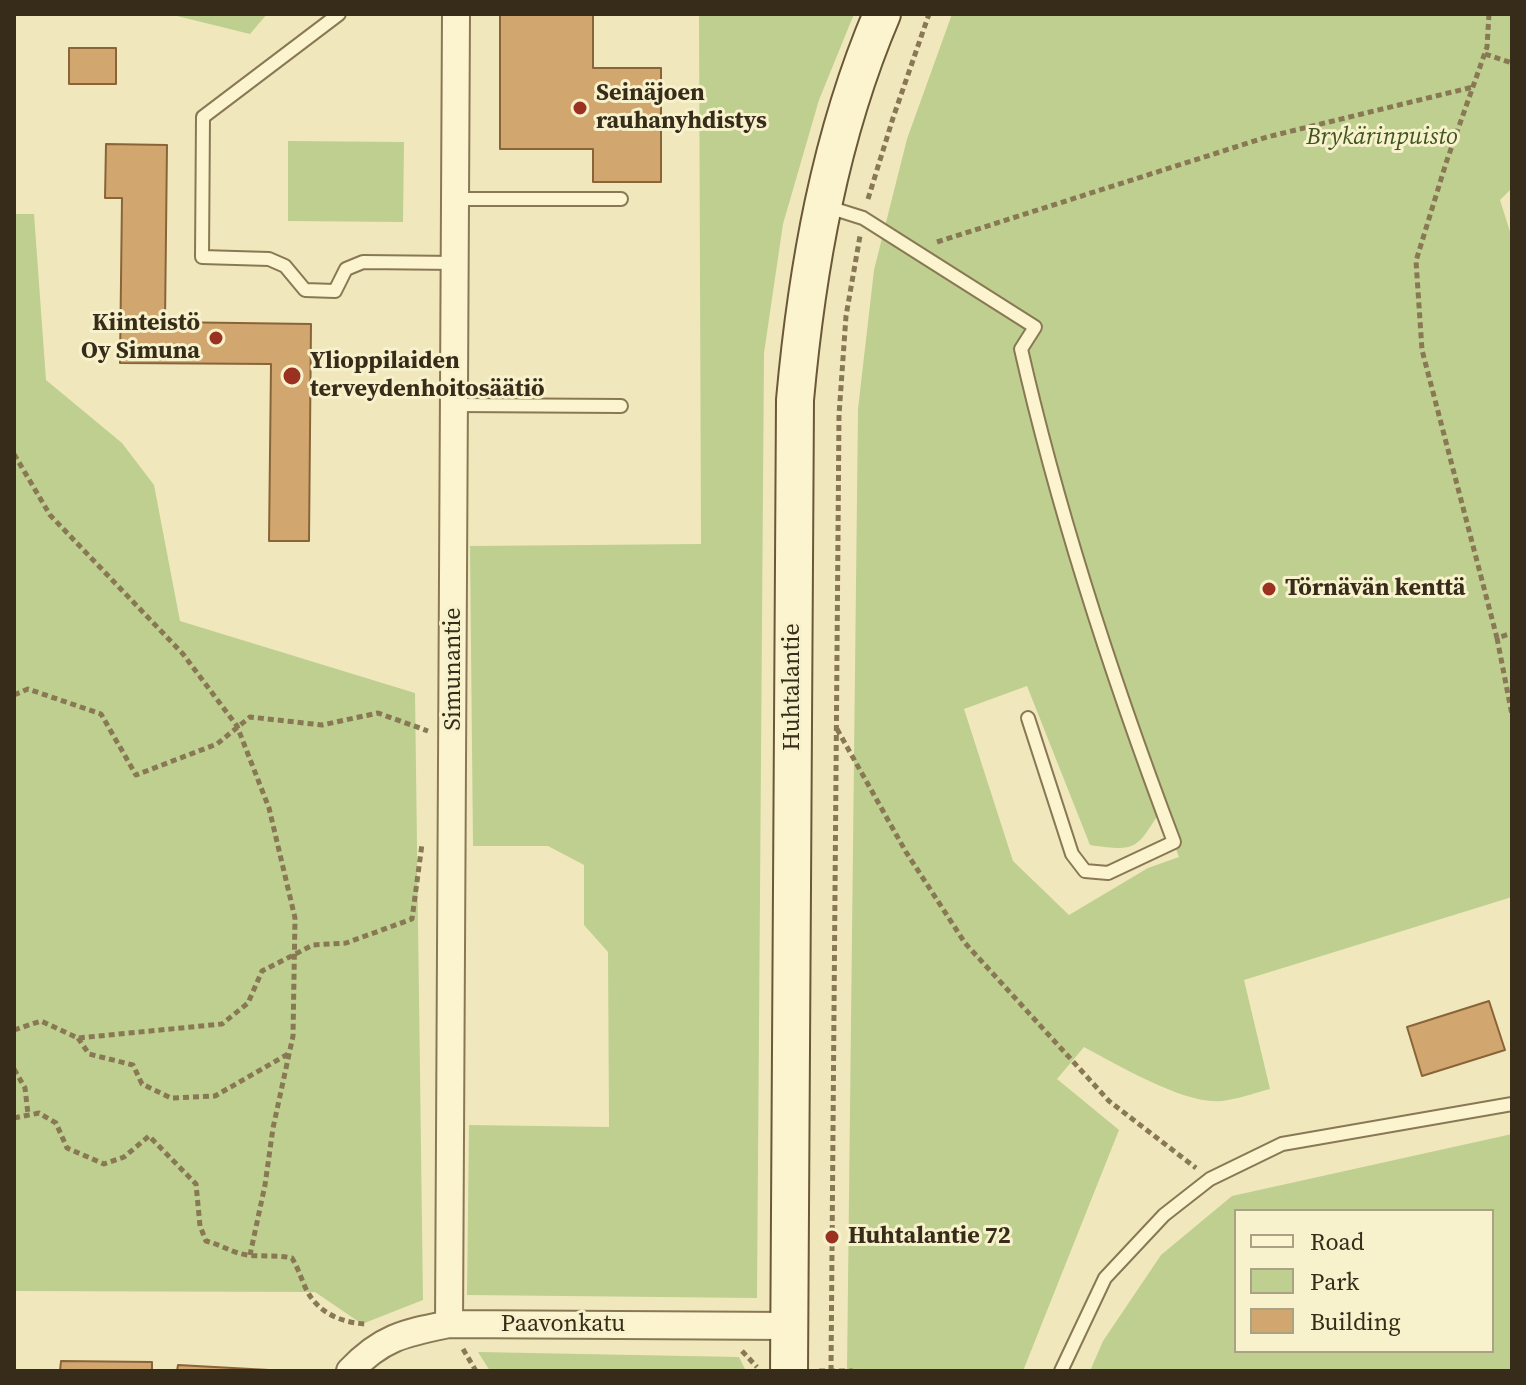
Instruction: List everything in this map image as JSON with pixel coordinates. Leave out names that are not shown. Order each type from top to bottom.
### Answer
[{"type":"main road","name":"Huhtalantie","points":[[789,1371],[795,400],[803,311],[822,205],[858,70],[882,14]]},
{"type":"street","name":"Simunantie","points":[[449,1324],[456,14]]},
{"type":"street","name":"Paavonkatu","points":[[350,1371],[368,1352],[404,1333],[449,1324],[789,1326]]},
{"type":"lane","points":[[339,14],[203,117],[202,257],[269,259],[285,266],[305,290],[335,291],[346,269],[363,262],[457,263]]},
{"type":"lane","points":[[457,199],[621,199]]},
{"type":"lane","points":[[822,205],[863,218],[1035,327],[1021,349],[1044,450],[1131,729],[1174,842],[1108,873],[1085,871],[1072,854],[1028,718]]},
{"type":"lane","points":[[456,405],[621,406]]},
{"type":"lane","points":[[1061,1371],[1105,1278],[1164,1215],[1210,1179],[1282,1144],[1512,1104]]},
{"type":"path","points":[[853,1371],[831,1371],[839,415],[846,316],[863,218],[929,14]]},
{"type":"path","points":[[1489,14],[1485,54],[1446,163],[1416,261],[1422,350],[1497,638],[1512,715]]},
{"type":"path","points":[[1485,54],[1512,63]]},
{"type":"path","points":[[913,250],[1267,137],[1473,87]]},
{"type":"path","points":[[14,454],[50,515],[183,654],[237,726],[269,808],[295,918],[293,1036],[250,1255]]},
{"type":"path","points":[[1497,638],[1512,633]]},
{"type":"path","points":[[14,695],[28,689],[101,714],[136,775],[217,744],[250,717],[322,725],[378,713],[453,739]]},
{"type":"path","points":[[837,728],[906,852],[965,943],[1109,1101],[1210,1179]]},
{"type":"path","points":[[14,1030],[41,1021],[78,1038],[222,1024],[248,1003],[262,971],[313,945],[346,943],[412,919],[423,841],[452,823]]},
{"type":"path","points":[[78,1038],[89,1054],[133,1065],[142,1084],[171,1098],[215,1096],[289,1053]]},
{"type":"path","points":[[14,1069],[25,1088],[28,1114]]},
{"type":"path","points":[[14,1118],[39,1113],[56,1123],[67,1148],[104,1164],[124,1157],[149,1136],[196,1184],[200,1226],[206,1241],[238,1253],[292,1258],[307,1292],[337,1320],[376,1323]]},
{"type":"green space","points":[[169,14],[267,14],[250,34]]},
{"type":"green space","points":[[699,14],[854,14],[819,100],[783,224],[764,353],[757,1298],[467,1295],[469,1125],[609,1127],[608,952],[584,925],[584,865],[548,846],[473,846],[470,546],[701,544]]},
{"type":"green space","name":"Brykärinpuisto","points":[[952,14],[1512,14],[1512,188],[1500,200],[1512,238],[1512,897],[1244,980],[1270,1089],[1222,1101],[1207,1101],[1152,1082],[1084,1047],[1057,1079],[1119,1130],[1023,1371],[847,1371],[858,409],[874,270],[907,139]],"holes":[[[1027,686],[1090,845],[1118,848],[1134,845],[1161,810],[1179,857],[1148,868],[1069,915],[1013,861],[964,709]]]},
{"type":"green space","points":[[288,141],[404,142],[403,222],[288,221]]},
{"type":"green space","points":[[14,214],[34,214],[46,380],[122,443],[154,485],[180,621],[415,693],[423,1300],[362,1324],[315,1292],[14,1291]]},
{"type":"green space","points":[[1512,1134],[1512,1371],[1090,1371],[1103,1341],[1161,1255],[1232,1196]]},
{"type":"green space","points":[[478,1352],[739,1357],[746,1371],[490,1371]]},
{"type":"building","name":"Seinäjoen rauhanyhdistys","points":[[500,14],[593,14],[593,68],[661,68],[661,182],[593,182],[593,149],[500,149]]},
{"type":"building","points":[[69,48],[116,48],[116,84],[69,84]]},
{"type":"building","name":"Kiinteistö Oy Simuna","points":[[106,144],[167,145],[165,322],[311,324],[309,541],[269,541],[271,364],[120,363],[122,198],[105,198]]},
{"type":"building","points":[[1489,1001],[1505,1050],[1422,1076],[1407,1027]]},
{"type":"building","points":[[61,1361],[152,1362],[152,1371],[60,1371]]},
{"type":"building","points":[[178,1365],[269,1370],[269,1371],[177,1371]]},
{"type":"place","name":"Seinäjoen rauhanyhdistys","points":[[580,108]]},
{"type":"place","name":"Kiinteistö Oy Simuna","points":[[216,338]]},
{"type":"place","name":"Ylioppilaiden terveydenhoitosäätiö","points":[[292,376]]},
{"type":"place","name":"Törnävän kenttä","points":[[1269,589]]},
{"type":"place","name":"Huhtalantie 72","points":[[832,1237]]}]
